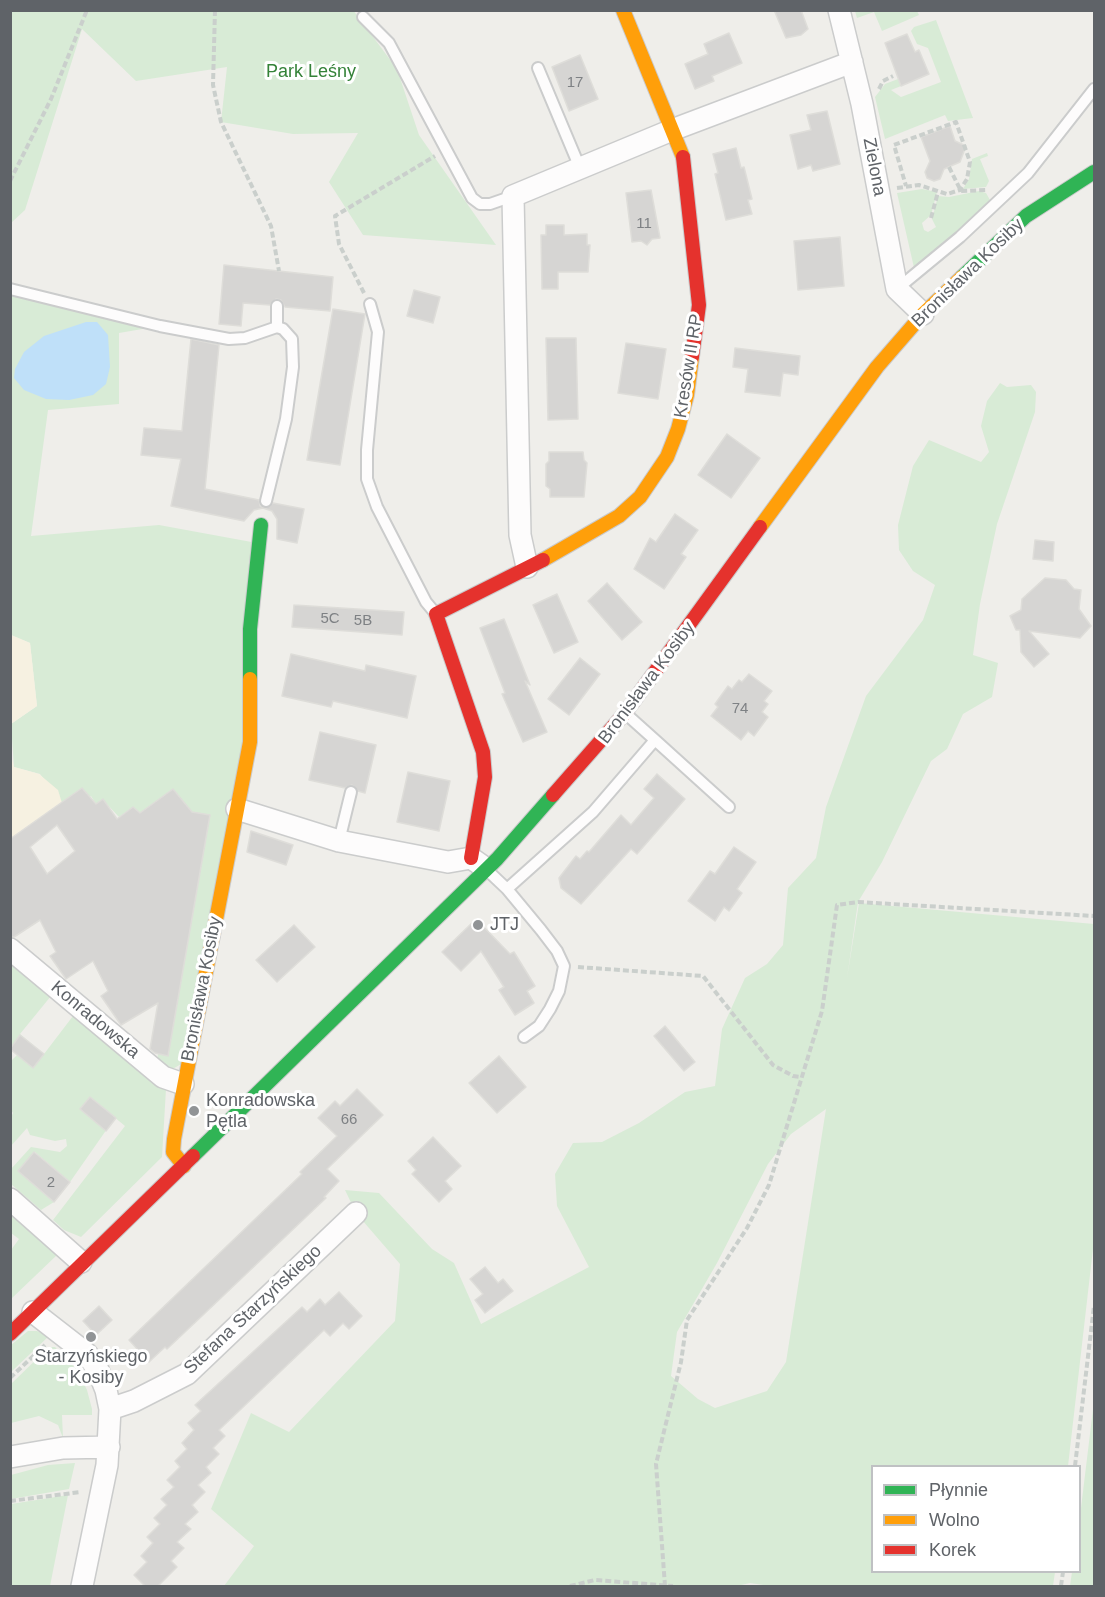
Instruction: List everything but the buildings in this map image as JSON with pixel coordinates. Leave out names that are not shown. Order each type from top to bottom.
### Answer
[{"type":"street","name":"Kresów II RP","points":[[436,614],[561,551],[619,516],[640,497],[655,476],[667,457],[678,429],[690,375],[699,305],[683,158],[623,10]]},
{"type":"street","name":"Zielona","points":[[838,10],[852,62],[874,165],[897,289]]},
{"type":"street","points":[[527,567],[520,535],[513,196],[672,129],[852,62]]},
{"type":"street","name":"Bronisława Kosiby","points":[[10,1334],[81,1262],[184,1166],[478,863],[546,805],[625,713],[877,367],[923,314],[1026,216],[1091,178]]},
{"type":"street","points":[[897,289],[923,314]]},
{"type":"street","name":"Bronisława Kosiby","points":[[184,1166],[173,1152],[183,1084],[250,742],[250,629],[261,525]]},
{"type":"street","points":[[237,809],[339,841],[448,862],[478,863],[485,777],[483,752],[436,614]]},
{"type":"street","name":"Konradowska","points":[[10,949],[163,1077],[183,1084]]},
{"type":"street","points":[[10,1199],[81,1262]]},
{"type":"street","name":"Stefana Starzyńskiego","points":[[110,1409],[140,1398],[187,1374],[356,1213]]},
{"type":"street","points":[[33,1312],[87,1354],[98,1370],[110,1409],[109,1447],[101,1501],[82,1587]]},
{"type":"street","points":[[10,1457],[63,1448],[109,1447]]},
{"type":"lane","points":[[363,17],[389,43],[472,198],[480,204],[498,203],[513,196]]},
{"type":"lane","points":[[538,68],[580,168]]},
{"type":"lane","points":[[897,289],[960,237],[1028,173],[1094,91]]},
{"type":"lane","points":[[10,289],[160,326],[230,339],[245,338],[277,327],[283,329],[292,339],[293,367],[286,419],[266,501]]},
{"type":"lane","points":[[370,304],[378,332],[367,450],[367,479],[377,507],[426,602],[436,614]]},
{"type":"lane","points":[[277,306],[277,327]]},
{"type":"lane","points":[[625,713],[729,807]]},
{"type":"lane","points":[[507,889],[593,812],[654,740]]},
{"type":"lane","points":[[339,841],[351,792]]},
{"type":"lane","points":[[478,863],[507,889],[557,951],[564,966],[559,991],[550,1009],[539,1026],[525,1037]]},
{"type":"path","points":[[10,181],[51,99],[87,10]]},
{"type":"path","points":[[215,10],[213,85],[219,116],[271,226],[279,271]]},
{"type":"path","points":[[876,94],[883,81],[892,76]]},
{"type":"path","points":[[906,186],[894,145],[957,122],[970,158],[967,178],[960,190]]},
{"type":"path","points":[[370,304],[339,244],[335,216],[446,148]]},
{"type":"path","points":[[949,167],[960,190]]},
{"type":"path","points":[[896,188],[920,185],[947,194],[960,190],[966,192],[986,190]]},
{"type":"path","points":[[931,218],[938,192]]},
{"type":"path","points":[[665,1586],[656,1464],[681,1362],[687,1320],[726,1262],[768,1185],[822,1011],[837,905],[858,902],[1095,916]]},
{"type":"path","points":[[564,966],[702,976],[773,1065],[794,1076],[801,1077]]},
{"type":"path","points":[[1076,1465],[1095,1306]]},
{"type":"path","points":[[10,1378],[46,1344],[51,1343]]},
{"type":"path","points":[[10,1501],[73,1492]]},
{"type":"path","points":[[570,1587],[595,1580],[673,1587]]},
{"type":"green space","name":"Park Leśny","points":[[353,10],[397,69],[419,135],[496,245],[363,235],[329,182],[358,133],[293,134],[221,122],[227,67],[136,81],[82,29],[25,210],[11,223],[11,11]]},
{"type":"green space","points":[[855,11],[917,11],[919,15],[882,31],[874,12],[857,18]]},
{"type":"green space","points":[[936,20],[973,118],[948,121],[945,115],[885,139],[875,97],[885,84],[898,79],[901,86],[891,90],[901,97],[941,82],[928,48],[917,44],[911,31],[914,27]]},
{"type":"green space","points":[[987,153],[988,156],[980,159],[989,181],[986,187],[963,189],[969,179],[972,159]]},
{"type":"green space","points":[[922,189],[937,192],[931,215],[922,223],[924,230],[928,232],[936,227],[932,219],[938,196],[949,197],[979,191],[986,193],[990,200],[915,272],[897,193]]},
{"type":"green space","points":[[10,295],[154,327],[119,333],[119,404],[48,410],[31,536],[159,525],[257,543],[246,742],[183,1063],[169,1071],[157,1062],[158,1054],[168,1055],[210,815],[192,812],[173,789],[140,813],[133,807],[119,817],[103,800],[96,804],[91,796],[83,802],[62,803],[40,774],[14,767],[11,724],[37,706],[30,643],[11,635]]},
{"type":"green space","points":[[1000,383],[1007,387],[1031,385],[1036,392],[1035,412],[997,524],[980,604],[973,655],[998,663],[992,697],[963,714],[947,749],[931,761],[882,862],[858,902],[847,978],[859,903],[1094,924],[1094,1240],[1068,1465],[871,1465],[871,1573],[1055,1573],[1053,1586],[770,1586],[750,1583],[737,1586],[224,1586],[254,1546],[211,1509],[251,1413],[289,1432],[395,1321],[400,1264],[356,1213],[345,1190],[379,1193],[432,1249],[454,1263],[481,1324],[589,1267],[557,1206],[555,1174],[573,1143],[602,1142],[639,1123],[685,1092],[715,1086],[722,1029],[745,978],[767,964],[783,945],[788,888],[816,858],[826,807],[866,696],[923,620],[935,585],[913,571],[899,550],[898,525],[913,466],[929,440],[981,462],[989,452],[981,426],[987,401]],"holes":[[[826,1109],[786,1362],[767,1391],[715,1408],[698,1399],[671,1376],[677,1332],[717,1263],[768,1164],[791,1134]]]},
{"type":"green space","points":[[10,964],[51,996],[20,1034],[44,1054],[73,1016],[166,1089],[162,1157],[81,1237],[64,1230],[53,1220],[125,1126],[90,1097],[80,1109],[107,1129],[70,1182],[35,1152],[18,1171],[54,1202],[41,1210],[11,1184],[11,1169],[31,1147],[60,1152],[67,1146],[66,1139],[55,1141],[30,1135],[27,1128],[11,1146],[13,1113],[11,1110],[11,1061],[17,1055],[11,1049]]},
{"type":"green space","points":[[11,1215],[57,1255],[11,1299],[11,1250],[19,1239],[11,1233]]},
{"type":"green space","points":[[28,1331],[37,1331],[49,1336],[11,1372],[11,1345]]},
{"type":"green space","points":[[49,1347],[55,1347],[77,1370],[87,1390],[92,1409],[92,1415],[62,1415],[63,1438],[58,1425],[39,1416],[11,1423],[11,1384]]},
{"type":"green space","points":[[1094,1401],[1094,1586],[1070,1586],[1072,1573],[1081,1573],[1081,1508]]},
{"type":"green space","points":[[75,1463],[69,1489],[11,1499],[11,1475],[48,1465]]},
{"type":"green space","points":[[68,1495],[50,1586],[11,1586],[11,1504]]},
{"type":"sand","points":[[11,635],[30,643],[37,706],[11,724]]},
{"type":"sand","points":[[10,750],[14,767],[39,774],[58,790],[62,803],[10,840]]},
{"type":"water","points":[[86,322],[97,322],[108,335],[110,367],[106,384],[93,395],[69,400],[46,399],[24,390],[14,378],[15,369],[24,352],[44,336]]},
{"type":"traffic: fast","points":[[962,277],[1026,216],[1094,172]]},
{"type":"traffic: fast","points":[[250,679],[250,629],[261,525]]},
{"type":"traffic: fast","points":[[193,1156],[497,859],[553,795]]},
{"type":"traffic: slow","points":[[623,10],[683,157]]},
{"type":"traffic: slow","points":[[760,527],[877,367],[923,314],[962,277]]},
{"type":"traffic: slow","points":[[543,560],[619,516],[640,497],[667,457],[678,429],[687,395],[692,357]]},
{"type":"traffic: slow","points":[[184,1166],[173,1152],[174,1139],[250,742],[250,679]]},
{"type":"traffic: jam","points":[[683,157],[699,305],[692,357]]},
{"type":"traffic: jam","points":[[553,795],[625,713],[760,527]]},
{"type":"traffic: jam","points":[[471,858],[485,777],[483,752],[436,614],[543,560]]},
{"type":"traffic: jam","points":[[10,1334],[193,1156]]},
{"type":"place","name":"JTJ","points":[[478,925]]},
{"type":"place","name":"Konradowska Pętla","points":[[194,1111]]},
{"type":"place","name":"Starzyńskiego - Kosiby","points":[[91,1337]]}]
